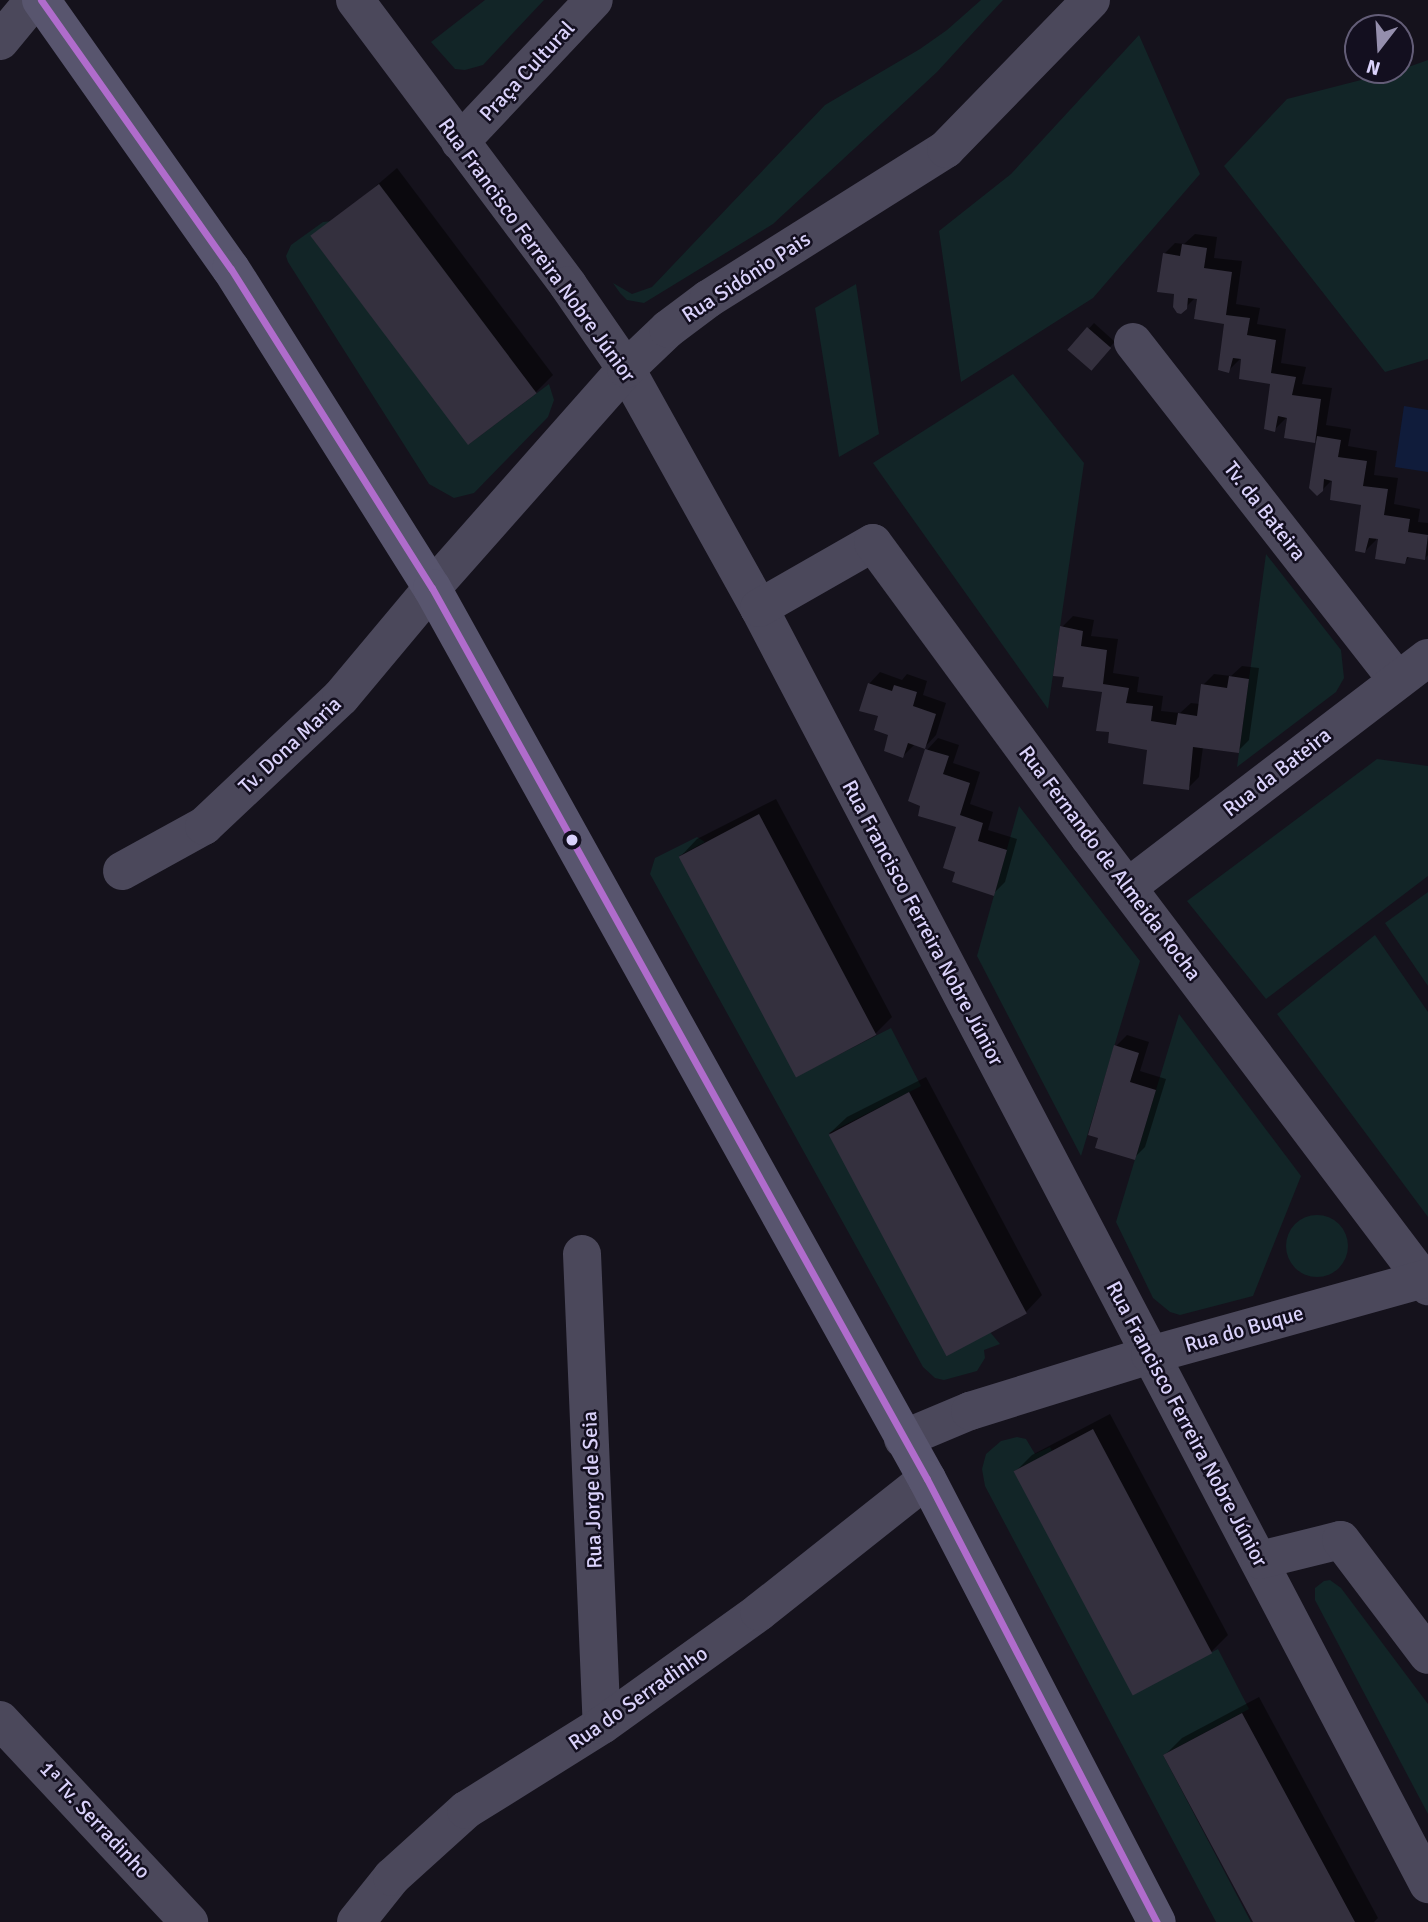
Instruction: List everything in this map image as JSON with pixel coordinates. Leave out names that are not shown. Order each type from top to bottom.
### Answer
[{"type":"street","points":[[0,41],[34,0]]},
{"type":"street","points":[[41,0],[231,268],[432,588],[593,873],[926,1479],[1157,1922]]},
{"type":"street","name":"Rua Francisco Ferreira Nobre Júnior","points":[[355,0],[568,285],[626,369],[759,608],[1428,1884]]},
{"type":"street","name":"Praça Cultural","points":[[460,142],[594,0]]},
{"type":"street","name":"Rua Sidónio Pais","points":[[432,588],[626,369],[668,328],[708,299],[946,149],[1091,0]]},
{"type":"street","name":"Tv. da Bateira","points":[[1133,342],[1397,680]]},
{"type":"street","name":"Rua Fernando de Almeida Rocha","points":[[759,608],[873,543],[1128,887],[1426,1281]]},
{"type":"street","name":"Tv. Dona Maria","points":[[122,871],[204,826],[341,697],[432,588]]},
{"type":"street","name":"Rua da Bateira","points":[[1128,887],[1428,658]]},
{"type":"street","name":"Rua Jorge de Seia","points":[[582,1254],[602,1726]]},
{"type":"street","name":"Rua do Buque","points":[[904,1439],[970,1411],[1150,1356],[1426,1281]]},
{"type":"street","name":"Rua do Serradinho","points":[[356,1922],[392,1877],[466,1810],[602,1726],[759,1612],[926,1479]]},
{"type":"street","points":[[1260,1560],[1341,1541],[1428,1655]]},
{"type":"street","name":"1ª Tv. Serradinho","points":[[0,1720],[189,1922]]},
{"type":"green space","points":[[485,0],[544,0],[483,65],[465,70],[455,69],[431,42]]},
{"type":"green space","points":[[981,0],[1003,0],[937,72],[773,224],[644,303],[627,300],[620,293],[613,283],[632,294],[652,287],[825,105],[920,49]]},
{"type":"green space","points":[[1139,35],[1200,174],[1093,298],[961,382],[939,231],[1011,174]]},
{"type":"green space","points":[[1428,60],[1428,359],[1385,372],[1224,166],[1287,99],[1345,84],[1414,84],[1414,65]]},
{"type":"green space","points":[[333,221],[313,239],[469,444],[549,384],[554,400],[548,417],[474,493],[454,498],[429,484],[288,262],[286,256],[291,245],[323,222]]},
{"type":"green space","points":[[856,284],[879,434],[839,457],[815,308]]},
{"type":"green space","points":[[1013,374],[1084,463],[1048,709],[873,463]]},
{"type":"green space","points":[[1266,554],[1341,650],[1344,678],[1336,692],[1237,767]]},
{"type":"green space","points":[[1377,759],[1428,766],[1428,876],[1266,999],[1187,901]]},
{"type":"green space","points":[[1019,806],[1140,961],[1081,1156],[977,956]]},
{"type":"green space","points":[[697,837],[705,842],[679,856],[797,1076],[891,1028],[921,1086],[829,1133],[946,1354],[990,1332],[1000,1344],[984,1350],[985,1358],[977,1371],[944,1380],[935,1378],[923,1367],[650,874],[655,858]]},
{"type":"green space","points":[[1428,892],[1428,986],[1385,923]]},
{"type":"green space","points":[[1375,935],[1428,1012],[1428,1217],[1277,1014]]},
{"type":"green space","points":[[1179,1014],[1301,1176],[1253,1296],[1180,1315],[1170,1312],[1153,1298],[1116,1222]]},
{"type":"green space","points":[[1317,1215],[1329,1217],[1339,1224],[1346,1234],[1346,1258],[1339,1268],[1329,1275],[1317,1277],[1305,1275],[1295,1268],[1288,1258],[1286,1246],[1288,1234],[1295,1224],[1305,1217]]},
{"type":"green space","points":[[1017,1437],[1026,1439],[1035,1454],[1050,1447],[1052,1451],[1014,1471],[1133,1693],[1218,1649],[1249,1709],[1163,1755],[1251,1922],[1216,1922],[985,1486],[982,1469],[986,1454],[1001,1441]]},
{"type":"green space","points":[[1330,1580],[1341,1588],[1428,1704],[1428,1814],[1315,1600],[1315,1588]]},
{"type":"water","points":[[1404,406],[1428,410],[1428,472],[1395,467]]},
{"type":"building","points":[[379,184],[537,393],[468,445],[310,236]]},
{"type":"building","points":[[1182,244],[1207,248],[1204,268],[1232,272],[1226,315],[1250,318],[1247,335],[1276,340],[1271,373],[1296,377],[1292,395],[1321,399],[1315,443],[1284,438],[1287,418],[1278,416],[1275,432],[1264,429],[1270,384],[1239,379],[1241,359],[1233,358],[1229,373],[1218,370],[1224,324],[1194,319],[1197,299],[1188,298],[1187,309],[1181,314],[1173,307],[1174,294],[1157,292],[1163,253],[1180,256]]},
{"type":"building","points":[[1087,327],[1111,348],[1091,371],[1067,350]]},
{"type":"building","points":[[1317,436],[1341,440],[1338,457],[1367,461],[1363,486],[1388,489],[1384,515],[1410,519],[1408,532],[1428,535],[1425,560],[1407,557],[1405,564],[1375,559],[1378,539],[1369,538],[1365,553],[1355,551],[1361,505],[1330,500],[1332,481],[1324,479],[1323,491],[1317,496],[1309,488]]},
{"type":"building","points":[[1060,626],[1083,631],[1081,646],[1107,650],[1103,684],[1129,688],[1126,703],[1153,706],[1151,721],[1176,725],[1178,713],[1197,716],[1201,684],[1227,688],[1229,676],[1249,679],[1239,753],[1193,747],[1189,790],[1143,784],[1147,750],[1108,743],[1109,732],[1096,731],[1102,692],[1062,687],[1064,677],[1053,676]]},
{"type":"building","points":[[868,683],[892,691],[894,685],[917,692],[913,706],[936,714],[925,749],[908,743],[903,758],[884,751],[888,735],[874,730],[878,716],[859,711]]},
{"type":"building","points":[[925,749],[949,756],[943,774],[970,783],[960,815],[983,823],[978,841],[1007,850],[994,896],[952,882],[955,872],[943,868],[956,827],[918,816],[920,806],[908,801]]},
{"type":"building","points":[[759,814],[876,1035],[796,1077],[679,857]]},
{"type":"building","points":[[1114,1045],[1139,1053],[1130,1082],[1156,1090],[1135,1160],[1095,1148],[1098,1138],[1088,1135]]},
{"type":"building","points":[[909,1092],[1027,1314],[946,1356],[829,1135]]},
{"type":"building","points":[[1093,1429],[1212,1653],[1133,1696],[1014,1471]]},
{"type":"building","points":[[1242,1713],[1355,1922],[1253,1922],[1163,1755]]},
{"type":"transit line","points":[[41,0],[231,269],[432,588],[927,1479],[1157,1922]]}]
